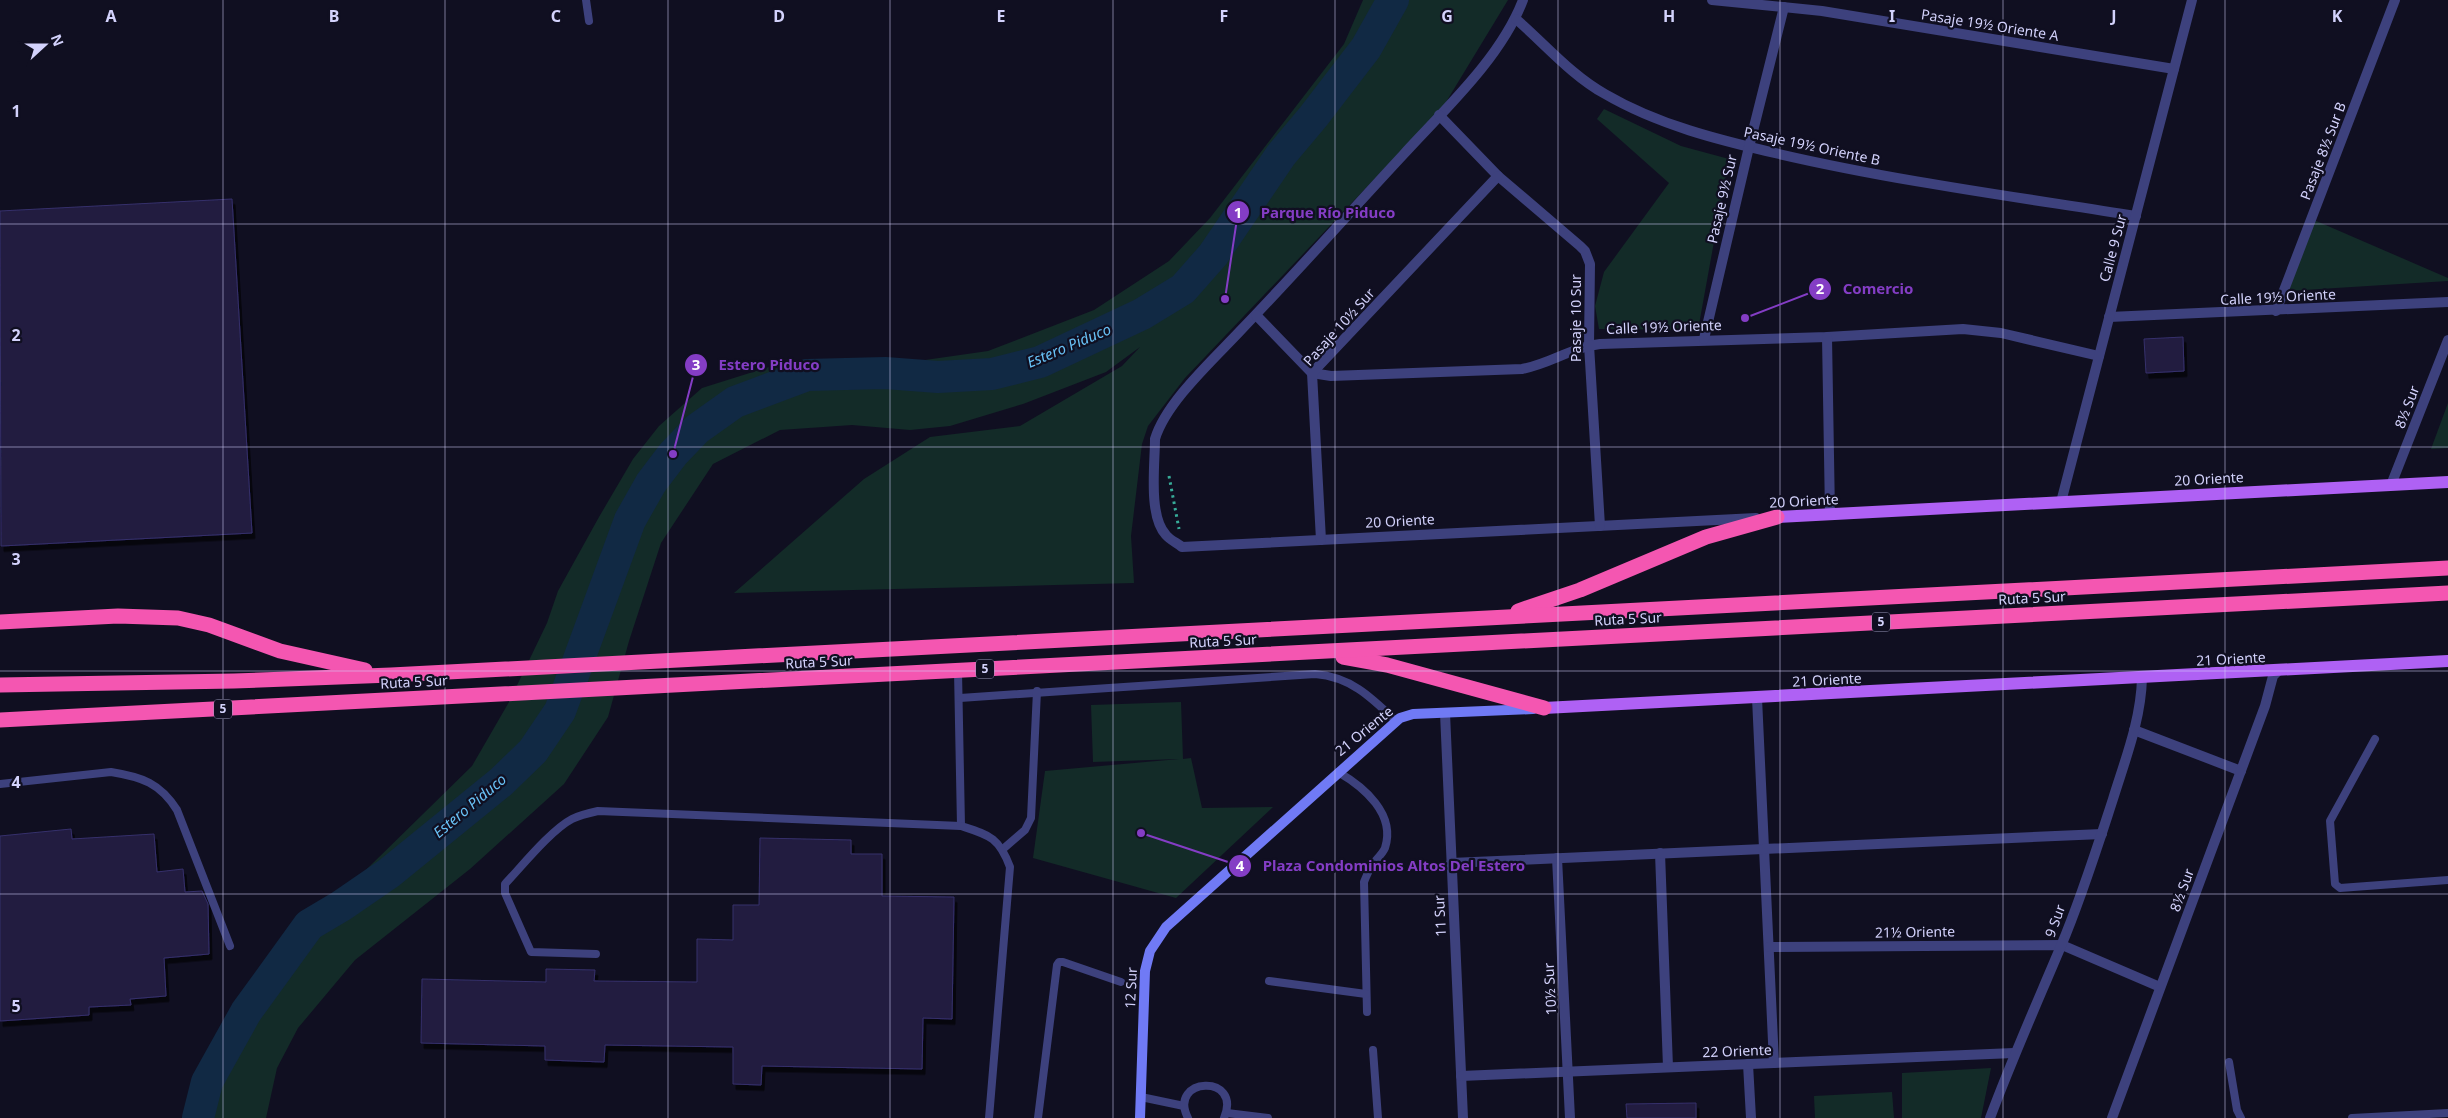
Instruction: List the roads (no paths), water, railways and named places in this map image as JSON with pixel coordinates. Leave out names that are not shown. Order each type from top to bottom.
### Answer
[{"type":"highway","points":[[1495,617],[1580,590],[1706,537],[1777,517]]},
{"type":"highway","name":"Ruta 5 Sur","points":[[0,685],[234,681],[391,675],[2448,568]]},
{"type":"highway","name":"Ruta 5 Sur","points":[[0,720],[2448,593]]},
{"type":"highway","points":[[0,622],[118,616],[178,618],[209,625],[247,640],[302,657],[391,675]]},
{"type":"highway","points":[[1314,652],[1387,665],[1544,708]]},
{"type":"highway","points":[[0,725],[34,718]]},
{"type":"main road","name":"20 Oriente","points":[[1777,517],[2448,482]]},
{"type":"main road","name":"21 Oriente","points":[[1544,708],[2448,662]]},
{"type":"street","points":[[1312,373],[1256,315],[1476,74],[1516,19],[1523,0]]},
{"type":"street","name":"Pasaje 19½ Oriente A","points":[[1712,0],[1822,11],[2174,69]]},
{"type":"street","name":"Calle 9 Sur","points":[[2061,502],[2192,0]]},
{"type":"street","name":"Pasaje 8½ Sur B","points":[[2276,311],[2395,0]]},
{"type":"street","name":"Pasaje 9½ Sur","points":[[1704,339],[1748,146],[1784,7]]},
{"type":"street","name":"Pasaje 19½ Oriente B","points":[[1516,19],[1581,78],[1622,104],[1662,121],[1748,146],[1888,176],[2136,216]]},
{"type":"street","name":"Pasaje 10 Sur","points":[[1439,115],[1498,176],[1585,251],[1590,264],[1589,345],[1600,526]]},
{"type":"street","name":"Pasaje 10½ Sur","points":[[1321,540],[1312,373],[1498,176]]},
{"type":"street","name":"Calle 19½ Oriente","points":[[2109,317],[2448,302]]},
{"type":"street","name":"20 Oriente","points":[[1256,315],[1186,389],[1157,430],[1154,439],[1154,503],[1158,521],[1166,535],[1182,546],[1777,517]]},
{"type":"street","name":"Calle 19½ Oriente","points":[[1312,373],[1331,376],[1522,369],[1542,364],[1589,345],[1704,339],[1827,337],[1936,329],[1981,330],[2099,356]]},
{"type":"street","points":[[1827,337],[1830,514]]},
{"type":"street","name":"8½ Sur","points":[[2391,485],[2448,340]]},
{"type":"street","name":"8½ Sur","points":[[2112,1118],[2265,706],[2273,676],[2277,672]]},
{"type":"street","name":"9 Sur","points":[[1990,1118],[2014,1052],[2062,944],[2102,834],[2134,730],[2139,710],[2142,678]]},
{"type":"street","points":[[1757,698],[1774,1063]]},
{"type":"street","name":"21 Oriente","points":[[1257,847],[1396,721],[1413,714],[1544,708]]},
{"type":"street","name":"11 Sur","points":[[1445,714],[1463,1118]]},
{"type":"street","points":[[2134,730],[2241,771]]},
{"type":"street","points":[[1451,863],[2102,834]]},
{"type":"street","name":"12 Sur","points":[[1140,1118],[1145,971],[1154,942],[1166,926],[1257,847]]},
{"type":"street","points":[[1660,853],[1668,1067]]},
{"type":"street","name":"10½ Sur","points":[[1557,858],[1570,1118]]},
{"type":"street","points":[[2062,944],[2160,987]]},
{"type":"street","name":"21½ Oriente","points":[[1769,948],[2062,944]]},
{"type":"street","name":"22 Oriente","points":[[1461,1076],[2014,1052]]},
{"type":"street","points":[[1748,1064],[1751,1118]]},
{"type":"lane","points":[[586,0],[589,21]]},
{"type":"lane","points":[[958,671],[961,826]]},
{"type":"lane","points":[[960,698],[1037,691],[1315,674],[1338,678],[1353,684],[1366,692],[1396,721]]},
{"type":"lane","points":[[1003,849],[1025,830],[1031,818],[1037,691]]},
{"type":"lane","points":[[2375,739],[2330,821],[2335,884],[2340,888],[2448,880]]},
{"type":"lane","points":[[0,784],[111,772],[153,783],[168,796],[177,810],[230,946]]},
{"type":"lane","points":[[1338,772],[1357,783],[1377,803],[1387,830],[1384,850],[1370,868],[1364,882],[1367,1012]]},
{"type":"lane","points":[[596,954],[531,952],[526,945],[505,893],[505,884],[554,834],[571,820],[584,814],[598,811],[961,826],[990,836],[1003,849],[1010,867],[989,1118]]},
{"type":"lane","points":[[1038,1118],[1059,962],[1064,962],[1121,982]]},
{"type":"lane","points":[[1269,981],[1366,994]]},
{"type":"lane","points":[[1373,1050],[1378,1118]]},
{"type":"lane","points":[[2229,1062],[2240,1118]]},
{"type":"lane","points":[[1188,1118],[1184,1106],[1185,1100],[1192,1090],[1203,1085],[1209,1085],[1220,1090],[1224,1095],[1227,1100],[1226,1115],[1268,1118]]},
{"type":"lane","points":[[1141,1097],[1184,1106]]},
{"type":"lane","points":[[2352,1118],[2448,1113]]},
{"type":"waterway","name":"Estero Piduco","points":[[198,1118],[207,1082],[246,1012],[309,925],[341,906],[389,873],[501,782],[533,751],[560,711],[630,520],[651,483],[673,454],[697,429],[735,402],[807,375],[885,373],[938,377],[992,374],[1040,362],[1142,314],[1183,289],[1213,255],[1281,155],[1366,48],[1393,0]]},
{"type":"place","name":"Parque Río Piduco","points":[[1225,299]]},
{"type":"place","name":"Comercio","points":[[1745,318]]},
{"type":"place","name":"Estero Piduco","points":[[673,454]]},
{"type":"place","name":"Plaza Condominios Altos Del Estero","points":[[1141,833]]}]
